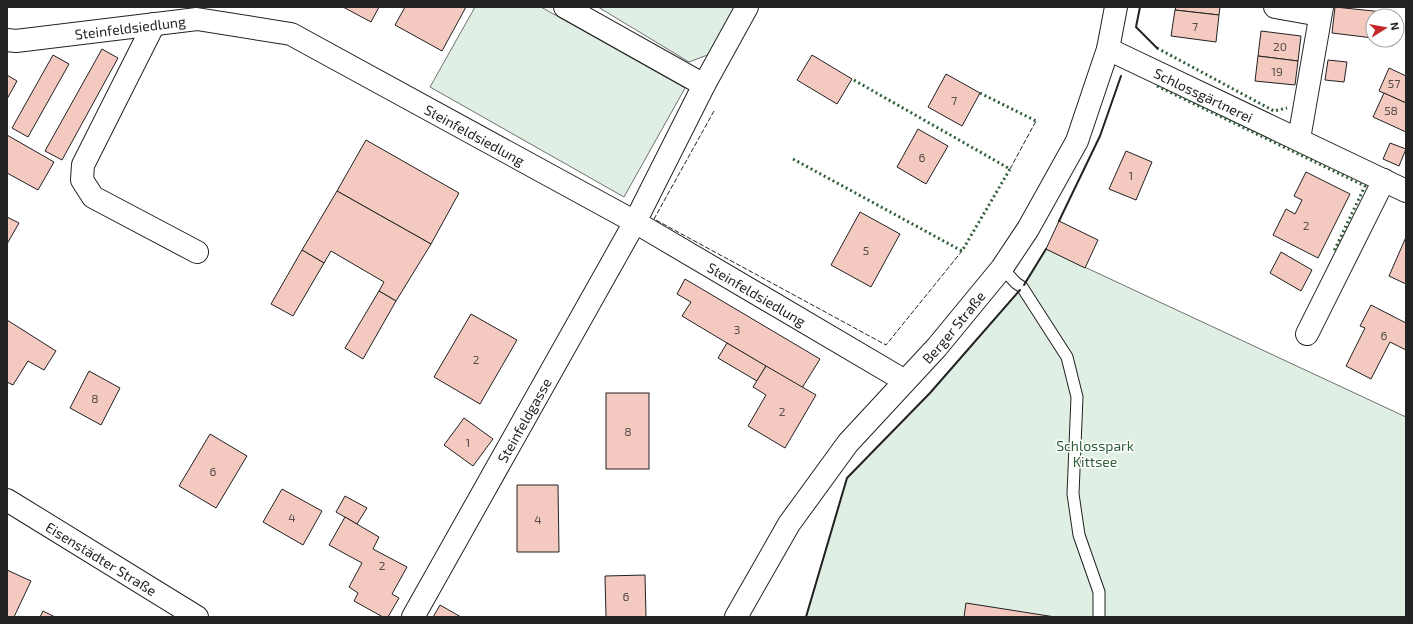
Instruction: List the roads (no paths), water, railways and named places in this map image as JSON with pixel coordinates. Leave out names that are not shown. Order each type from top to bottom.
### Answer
[{"type":"street","points":[[565,7],[704,85]]},
{"type":"street","name":"Steinfeldgasse","points":[[413,617],[635,222],[704,85],[747,7]]},
{"type":"street","name":"Berger Straße","points":[[736,617],[789,524],[848,443],[937,347],[1002,268],[1028,229],[1077,141],[1108,49],[1116,7]]},
{"type":"street","points":[[1275,7],[1321,11],[1299,139]]},
{"type":"street","name":"Steinfeldsiedlung","points":[[7,40],[16,41],[197,19],[291,34],[635,222],[905,381]]},
{"type":"street","points":[[154,24],[83,165],[82,180],[93,197],[197,252]]},
{"type":"street","name":"Schlossgärtnerei","points":[[1108,49],[1406,191]]},
{"type":"street","points":[[1307,334],[1384,180]]},
{"type":"street","name":"Eisenstädter Straße","points":[[7,500],[196,617]]},
{"type":"lane","points":[[1002,268],[1016,283],[1022,287],[1067,357],[1077,397],[1073,494],[1079,535],[1099,592],[1099,617]]},
{"type":"park label","name":"Schlosspark Kittsee","points":[[1095,454]]}]
